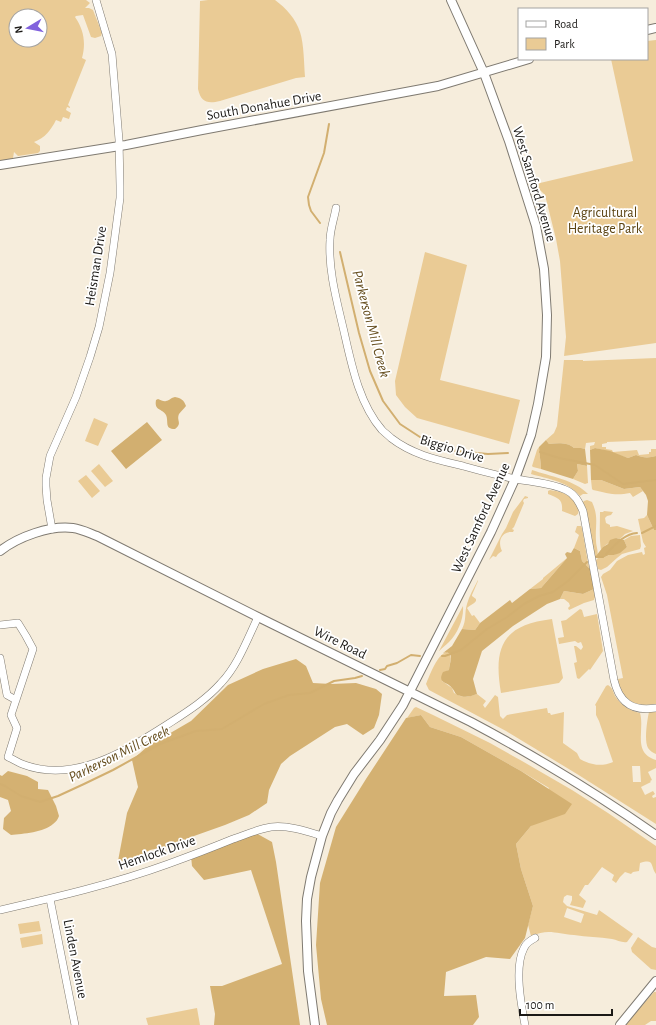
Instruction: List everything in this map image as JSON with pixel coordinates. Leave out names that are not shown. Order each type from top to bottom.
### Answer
[{"type":"street","name":"Heisman Drive","points":[[52,529],[47,500],[46,478],[50,456],[76,397],[102,316],[110,273],[120,198],[120,146],[112,54],[96,0]]},
{"type":"street","name":"West Samford Avenue","points":[[315,1025],[308,970],[306,921],[310,877],[322,836],[338,800],[354,774],[380,740],[402,705],[491,532],[515,479],[531,435],[546,357],[547,315],[544,269],[536,226],[509,141],[484,73],[451,0]]},
{"type":"street","name":"South Donahue Drive","points":[[0,165],[120,146],[438,86],[526,60]]},
{"type":"street","name":"Biggio Drive","points":[[336,208],[330,239],[330,266],[348,352],[361,393],[370,413],[382,431],[400,444],[420,454],[440,461],[515,479],[552,485],[567,490],[576,497],[583,511],[614,680],[618,692],[623,700],[633,707],[642,709],[656,708]]},
{"type":"street","name":"Wire Road","points":[[0,551],[8,545],[27,536],[63,527],[83,530],[97,536],[409,692],[438,705],[495,735],[574,781],[656,835]]},
{"type":"street","points":[[0,625],[18,623],[33,649],[11,715],[17,728],[8,757],[22,764],[51,770],[73,769],[94,764],[114,756],[139,743],[206,698],[222,682],[234,665],[258,617]]},
{"type":"street","points":[[0,658],[7,695],[16,700]]},
{"type":"street","name":"Hemlock Drive","points":[[0,910],[50,899],[127,878],[270,827],[300,830],[322,836]]},
{"type":"street","name":"Linden Avenue","points":[[50,899],[75,1025]]},
{"type":"street","points":[[525,1025],[520,990],[519,969],[521,955],[525,946],[530,940],[535,938]]},
{"type":"street","points":[[620,1025],[656,980]]},
{"type":"shaded area","points":[[0,0],[656,0],[656,1025],[0,1025]]},
{"type":"shaded area","points":[[175,397],[182,400],[186,406],[178,416],[179,425],[175,429],[172,429],[168,426],[166,415],[157,408],[156,400],[168,401]]},
{"type":"shaded area","points":[[147,422],[162,440],[126,469],[111,451]]},
{"type":"shaded area","points":[[546,440],[549,444],[559,443],[572,446],[574,448],[585,449],[587,466],[577,464],[578,471],[573,479],[541,469],[539,447]]},
{"type":"shaded area","points":[[595,448],[610,451],[628,458],[636,455],[641,457],[656,456],[656,530],[654,530],[647,515],[648,501],[646,495],[640,487],[624,489],[601,480],[591,480],[590,450]]},
{"type":"shaded area","points":[[616,538],[624,540],[627,547],[620,553],[614,555],[609,555],[603,558],[598,558],[596,556],[610,540]]},
{"type":"shaded area","points":[[574,548],[580,551],[582,561],[590,569],[594,589],[583,594],[564,591],[560,599],[547,604],[513,626],[482,651],[473,679],[477,694],[465,697],[456,694],[450,686],[441,679],[443,672],[449,670],[451,658],[451,655],[443,653],[452,646],[462,629],[475,630],[480,623],[510,600],[512,603],[530,589],[541,588],[567,558],[565,554],[567,552],[571,553]]},
{"type":"shaded area","points":[[296,659],[306,666],[313,683],[356,683],[376,689],[382,694],[379,715],[374,728],[363,735],[347,724],[335,727],[290,756],[281,764],[269,790],[267,803],[249,815],[194,836],[175,845],[150,850],[129,861],[118,861],[127,813],[138,787],[132,760],[148,746],[191,721],[228,685],[263,669]]},
{"type":"shaded area","points":[[421,715],[430,727],[461,737],[521,771],[572,804],[565,814],[531,826],[516,844],[521,869],[533,906],[525,938],[510,959],[486,957],[446,972],[444,996],[476,995],[479,1017],[473,1025],[327,1025],[321,999],[316,945],[320,883],[336,827],[406,718]]},
{"type":"shaded area","points":[[8,771],[27,776],[38,782],[38,789],[48,790],[59,816],[49,827],[33,832],[11,835],[3,829],[4,818],[11,811],[8,800],[0,797],[0,775],[2,776]]},
{"type":"shaded area","points":[[254,832],[272,842],[300,1025],[214,1025],[215,1014],[210,986],[222,986],[282,964],[251,870],[204,880],[192,866],[191,856]]},
{"type":"green space","points":[[0,0],[86,0],[90,3],[85,8],[93,10],[102,33],[101,36],[95,38],[91,37],[83,15],[75,17],[82,32],[84,42],[82,58],[86,60],[68,105],[70,108],[67,107],[66,110],[71,113],[69,119],[63,117],[61,122],[56,120],[47,133],[34,142],[40,146],[40,151],[38,153],[18,156],[14,152],[12,164],[0,162]]},
{"type":"green space","points":[[275,0],[279,3],[293,18],[300,32],[303,48],[305,77],[296,78],[220,101],[205,101],[201,97],[198,89],[200,1]]},
{"type":"green space","name":"Agricultural Heritage Park","points":[[656,40],[656,343],[564,356],[566,337],[560,261],[545,195],[536,186],[540,183],[633,161],[611,60],[648,60],[648,41]]},
{"type":"green space","points":[[425,252],[467,265],[440,380],[520,400],[509,444],[417,418],[405,407],[396,395],[395,381]]},
{"type":"green space","points":[[656,358],[656,440],[607,442],[602,444],[602,447],[606,447],[606,449],[612,450],[613,452],[637,450],[639,455],[649,454],[651,449],[656,449],[656,456],[641,457],[636,455],[628,458],[595,448],[590,450],[590,446],[594,445],[595,442],[586,443],[585,449],[574,448],[566,444],[559,443],[549,444],[546,440],[554,433],[557,426],[564,360],[583,361]]},
{"type":"green space","points":[[94,418],[108,424],[98,446],[85,441]]},
{"type":"green space","points":[[539,447],[541,469],[532,466]]},
{"type":"green space","points":[[99,464],[113,481],[105,487],[91,471]]},
{"type":"green space","points":[[577,464],[587,466],[588,483],[585,484],[573,479],[578,471]]},
{"type":"green space","points":[[532,470],[576,485],[588,494],[583,494],[580,496],[575,491],[563,484],[531,474]]},
{"type":"green space","points":[[86,475],[100,491],[92,498],[78,481]]},
{"type":"green space","points":[[591,480],[601,480],[624,489],[640,487],[643,491],[633,497],[630,493],[615,494],[593,490]]},
{"type":"green space","points":[[550,490],[569,496],[577,506],[579,512],[578,514],[575,516],[562,511],[561,501],[548,494],[548,491]]},
{"type":"green space","points":[[525,496],[528,498],[524,499],[523,501],[524,503],[512,529],[514,530],[513,532],[503,535],[500,540],[502,551],[496,557],[493,556],[489,560],[513,512]]},
{"type":"green space","points":[[587,500],[592,502],[595,512],[597,557],[594,557],[587,512],[583,502]]},
{"type":"green space","points":[[600,512],[613,512],[605,518],[606,523],[610,525],[610,527],[617,526],[633,531],[625,534],[620,539],[616,538],[601,550]]},
{"type":"green space","points":[[647,515],[654,530],[656,530],[656,704],[648,705],[630,701],[620,687],[618,679],[623,678],[607,595],[601,577],[610,570],[617,561],[628,555],[642,552],[643,555],[645,554],[644,548],[646,547],[643,542],[638,519],[644,518]]},
{"type":"green space","points":[[577,526],[581,526],[582,528],[590,569],[582,561],[580,551],[574,548],[579,535],[575,532]]},
{"type":"green space","points":[[640,535],[640,549],[622,554],[607,567],[601,570],[598,569],[596,560],[598,558],[614,555],[627,547],[624,540],[631,536]]},
{"type":"green space","points":[[567,558],[541,588],[530,589],[543,579]]},
{"type":"green space","points":[[478,580],[472,595],[476,601],[467,608],[472,616],[474,615],[480,623],[475,630],[462,629],[468,601]]},
{"type":"green space","points":[[594,589],[594,600],[569,610],[569,603],[564,599],[560,599],[564,591],[583,594]]},
{"type":"green space","points":[[463,606],[458,630],[448,643],[439,651]]},
{"type":"green space","points":[[580,609],[582,610],[584,617],[597,614],[603,651],[590,670],[589,669],[579,679],[577,678],[574,663],[577,662],[574,646],[581,650],[583,647],[581,642],[578,643],[575,641],[559,644],[558,638],[564,637],[561,621],[566,620]]},
{"type":"green space","points":[[552,619],[563,678],[559,683],[501,693],[499,662],[505,641],[512,633],[522,626]]},
{"type":"green space","points":[[447,652],[451,660],[449,670],[442,681],[452,688],[454,693],[460,696],[467,697],[477,694],[486,701],[483,705],[485,708],[495,695],[498,697],[500,716],[503,719],[507,715],[547,708],[548,713],[551,715],[564,712],[563,743],[577,753],[580,759],[592,764],[600,765],[613,762],[596,715],[595,705],[606,686],[610,686],[617,699],[623,705],[640,713],[642,747],[644,752],[649,757],[656,760],[656,768],[648,772],[652,780],[650,781],[651,782],[641,787],[645,795],[653,791],[655,794],[652,796],[653,798],[656,797],[656,824],[506,731],[429,690],[426,684],[434,665],[443,654]],"holes":[[[632,766],[640,766],[641,782],[633,782]]]},
{"type":"green space","points":[[416,707],[433,715],[490,743],[522,761],[572,790],[656,846],[656,874],[648,861],[640,863],[639,871],[631,874],[625,872],[616,883],[612,880],[614,875],[602,867],[588,885],[585,885],[579,895],[586,901],[583,908],[570,905],[572,896],[567,895],[564,897],[563,902],[567,906],[597,915],[599,910],[633,934],[627,942],[607,938],[553,932],[543,932],[531,936],[528,925],[533,906],[521,869],[516,844],[531,826],[549,788],[461,737],[430,727],[421,715],[407,718]],"holes":[[[567,908],[584,914],[581,923],[564,917]]]},
{"type":"green space","points":[[656,711],[656,754],[648,748],[646,736],[649,712]]},
{"type":"green space","points":[[39,921],[41,931],[20,934],[18,924]]},
{"type":"green space","points":[[42,934],[43,944],[22,948],[20,938]]},
{"type":"green space","points":[[638,937],[652,947],[656,948],[656,970],[651,969],[632,952],[631,948]]},
{"type":"green space","points":[[654,992],[656,992],[656,1021],[651,1021],[645,1025],[625,1025]]},
{"type":"green space","points":[[197,1008],[200,1025],[148,1025],[146,1018]]},
{"type":"waterway","name":"Parkerson Mill Creek","points":[[320,223],[311,211],[308,197],[324,153],[329,124]]},
{"type":"waterway","name":"Parkerson Mill Creek","points":[[340,252],[359,333],[370,371],[383,401],[400,424],[423,439],[456,451],[488,454],[508,453]]},
{"type":"waterway","name":"Parkerson Mill Creek","points":[[540,452],[559,458],[595,465],[623,484],[656,480]]},
{"type":"waterway","name":"Parkerson Mill Creek","points":[[642,533],[656,526]]},
{"type":"waterway","name":"Parkerson Mill Creek","points":[[606,554],[628,535],[637,533]]},
{"type":"waterway","name":"Parkerson Mill Creek","points":[[596,557],[603,557]]},
{"type":"waterway","name":"Parkerson Mill Creek","points":[[442,656],[461,650],[487,629],[507,617],[524,604],[539,596],[553,592],[568,581],[587,562]]},
{"type":"waterway","name":"Parkerson Mill Creek","points":[[380,670],[385,669],[387,666],[397,663],[411,655],[420,656]]},
{"type":"waterway","name":"Parkerson Mill Creek","points":[[0,784],[21,796],[40,802],[58,796],[113,770],[160,744],[196,731],[222,729],[264,704],[289,695],[310,693],[334,681],[362,676]]}]
